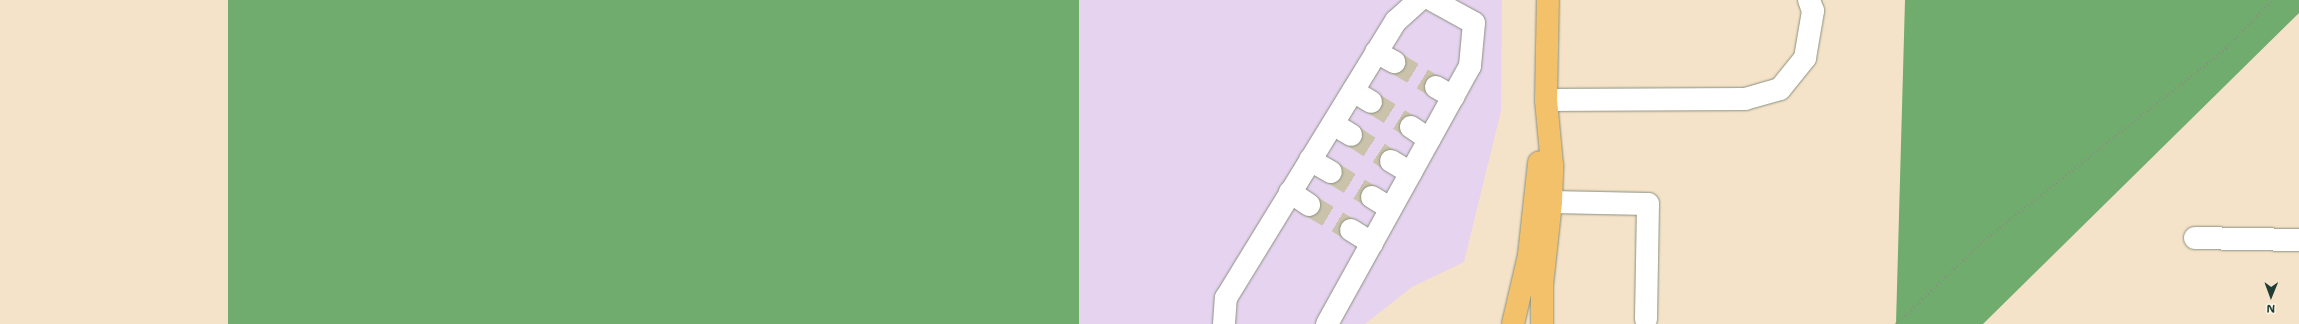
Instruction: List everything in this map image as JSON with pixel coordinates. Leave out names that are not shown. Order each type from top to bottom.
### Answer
[{"type":"main road","points":[[1513,324],[1529,255],[1546,100],[1548,0]]},
{"type":"main road","points":[[1542,324],[1542,285],[1551,202],[1552,165],[1546,100]]},
{"type":"lane","points":[[1224,324],[1226,298],[1290,192],[1333,124],[1362,96],[1385,57],[1396,21],[1420,0]]},
{"type":"lane","points":[[1327,324],[1430,139],[1444,92],[1470,66],[1474,23],[1432,0]]},
{"type":"lane","points":[[1546,100],[1745,99],[1780,89],[1805,58],[1813,11],[1809,0]]},
{"type":"lane","points":[[1333,124],[1351,135]]},
{"type":"lane","points":[[1411,127],[1430,139]]},
{"type":"lane","points":[[1310,160],[1331,172]]},
{"type":"lane","points":[[1391,161],[1411,173]]},
{"type":"lane","points":[[1290,192],[1309,205]]},
{"type":"lane","points":[[1372,196],[1391,209]]},
{"type":"lane","points":[[1551,202],[1648,204],[1646,319]]},
{"type":"lane","points":[[1351,230],[1372,243]]},
{"type":"lane","points":[[2195,238],[2299,240]]},
{"type":"path","points":[[1896,324],[1984,240],[2226,48],[2272,0]]},
{"type":"shaded area","points":[[1079,0],[1502,0],[1501,111],[1464,262],[1412,287],[1365,324],[1079,324]]},
{"type":"green space","points":[[228,0],[1079,0],[1079,324],[228,324]]},
{"type":"green space","points":[[1905,0],[2299,0],[2299,13],[1983,324],[1896,324]]},
{"type":"tunnel","points":[[1394,62],[1436,87]]},
{"type":"tunnel","points":[[1371,102],[1411,127]]},
{"type":"tunnel","points":[[1351,135],[1391,161]]},
{"type":"tunnel","points":[[1331,172],[1372,197]]},
{"type":"tunnel","points":[[1309,205],[1351,230]]}]
